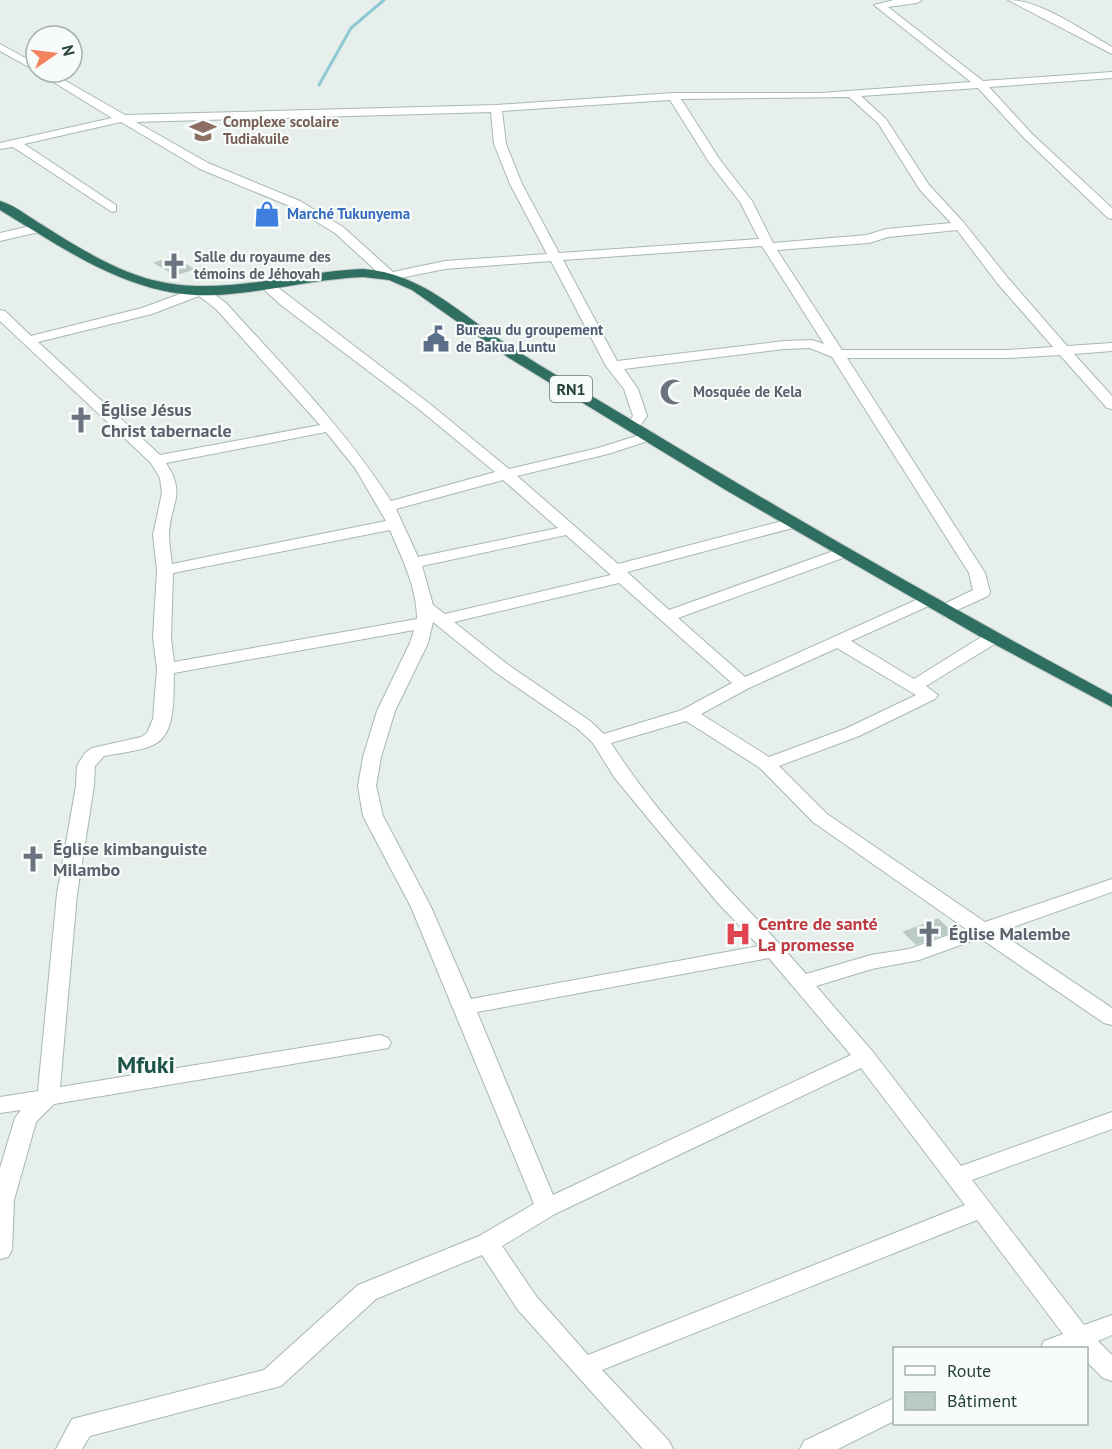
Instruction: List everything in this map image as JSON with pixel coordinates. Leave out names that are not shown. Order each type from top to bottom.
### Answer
[{"type":"highway","name":"RN1","points":[[0,205],[97,262],[138,280],[169,289],[201,291],[267,286],[354,274],[390,276],[416,287],[484,335],[632,427],[992,638],[1112,702]]},
{"type":"street","points":[[917,0],[879,5],[980,84],[1028,136],[1112,214]]},
{"type":"street","points":[[1013,0],[1051,17],[1112,51]]},
{"type":"street","points":[[0,47],[24,61]]},
{"type":"street","points":[[0,146],[121,119],[496,108],[673,96],[821,96],[1112,75]]},
{"type":"street","points":[[62,84],[204,166],[296,204],[339,230],[390,276],[445,266],[869,239],[886,233],[960,226]]},
{"type":"street","points":[[851,93],[882,121],[924,187],[960,226],[1063,351],[1112,405]]},
{"type":"street","points":[[673,96],[715,162],[746,201],[768,244],[977,573],[982,592],[944,610]]},
{"type":"street","points":[[496,108],[500,144],[516,184],[613,366],[626,379],[636,395],[640,416],[632,427]]},
{"type":"street","points":[[15,143],[112,208]]},
{"type":"street","points":[[0,237],[39,228]]},
{"type":"street","points":[[267,286],[308,322],[426,408],[506,474],[743,684]]},
{"type":"street","points":[[31,340],[147,310],[201,291],[221,306],[330,427],[361,466],[395,524],[413,563],[431,617],[584,725],[600,740],[621,773],[724,897],[774,950],[865,1057],[1080,1338],[1112,1371]]},
{"type":"street","points":[[0,314],[31,340],[157,460],[168,478],[170,493],[161,535],[165,570],[162,638],[166,669],[162,719],[155,736],[147,741],[98,752],[91,757],[86,766],[85,786],[66,894],[48,1097],[26,1118],[3,1200],[0,1250]]},
{"type":"street","points":[[613,366],[784,345],[812,344],[837,354],[1007,354],[1112,347]]},
{"type":"street","points":[[157,460],[330,427]]},
{"type":"street","points":[[387,507],[506,474],[603,451],[649,436]]},
{"type":"street","points":[[166,669],[431,617],[620,574],[794,523]]},
{"type":"street","points":[[165,570],[395,524]]},
{"type":"street","points":[[413,563],[568,530]]},
{"type":"street","points":[[666,617],[845,552]]},
{"type":"street","points":[[600,740],[627,734],[688,714],[743,684],[927,600]]},
{"type":"street","points":[[431,617],[386,711],[372,757],[368,786],[373,816],[421,907],[547,1208]]},
{"type":"street","points":[[916,685],[992,638]]},
{"type":"street","points":[[767,764],[853,732],[929,695],[916,685],[838,641]]},
{"type":"street","points":[[688,714],[767,764],[820,818],[905,879],[985,930],[1112,1018]]},
{"type":"street","points":[[802,983],[871,962],[912,955],[1112,885]]},
{"type":"street","points":[[465,1008],[774,950]]},
{"type":"street","points":[[0,1105],[380,1043]]},
{"type":"street","points":[[69,1449],[81,1427],[272,1379],[367,1292],[487,1243],[547,1208],[865,1057]]},
{"type":"street","points":[[957,1176],[1112,1120]]},
{"type":"street","points":[[584,1367],[980,1209]]},
{"type":"street","points":[[487,1243],[527,1303],[660,1449]]},
{"type":"street","points":[[1056,1347],[1112,1325]]},
{"type":"street","points":[[813,1449],[893,1409]]},
{"type":"building","name":"Salle du royaume des témoins de Jéhovah","points":[[173,257],[193,269],[175,275],[155,263]]},
{"type":"building","name":"Église Malembe","points":[[938,919],[951,932],[916,944],[904,932]]},
{"type":"waterway","points":[[319,85],[351,28],[384,0]]},
{"type":"place","name":"Complexe scolaire Tudiakuile","points":[[203,131]]},
{"type":"place","name":"Marché Tukunyema","points":[[267,214]]},
{"type":"place","name":"Salle du royaume des témoins de Jéhovah","points":[[174,266]]},
{"type":"place","name":"Bureau du groupement de Bakua Luntu","points":[[436,339]]},
{"type":"place","name":"Mosquée de Kela","points":[[673,392]]},
{"type":"place","name":"Église Jésus Christ tabernacle","points":[[81,420]]},
{"type":"place","name":"Église kimbanguiste Milambo","points":[[33,859]]},
{"type":"place","name":"Centre de santé La promesse","points":[[738,934]]},
{"type":"place","name":"Église Malembe","points":[[929,934]]},
{"type":"district","name":"Mfuki","points":[[146,1065]]}]
